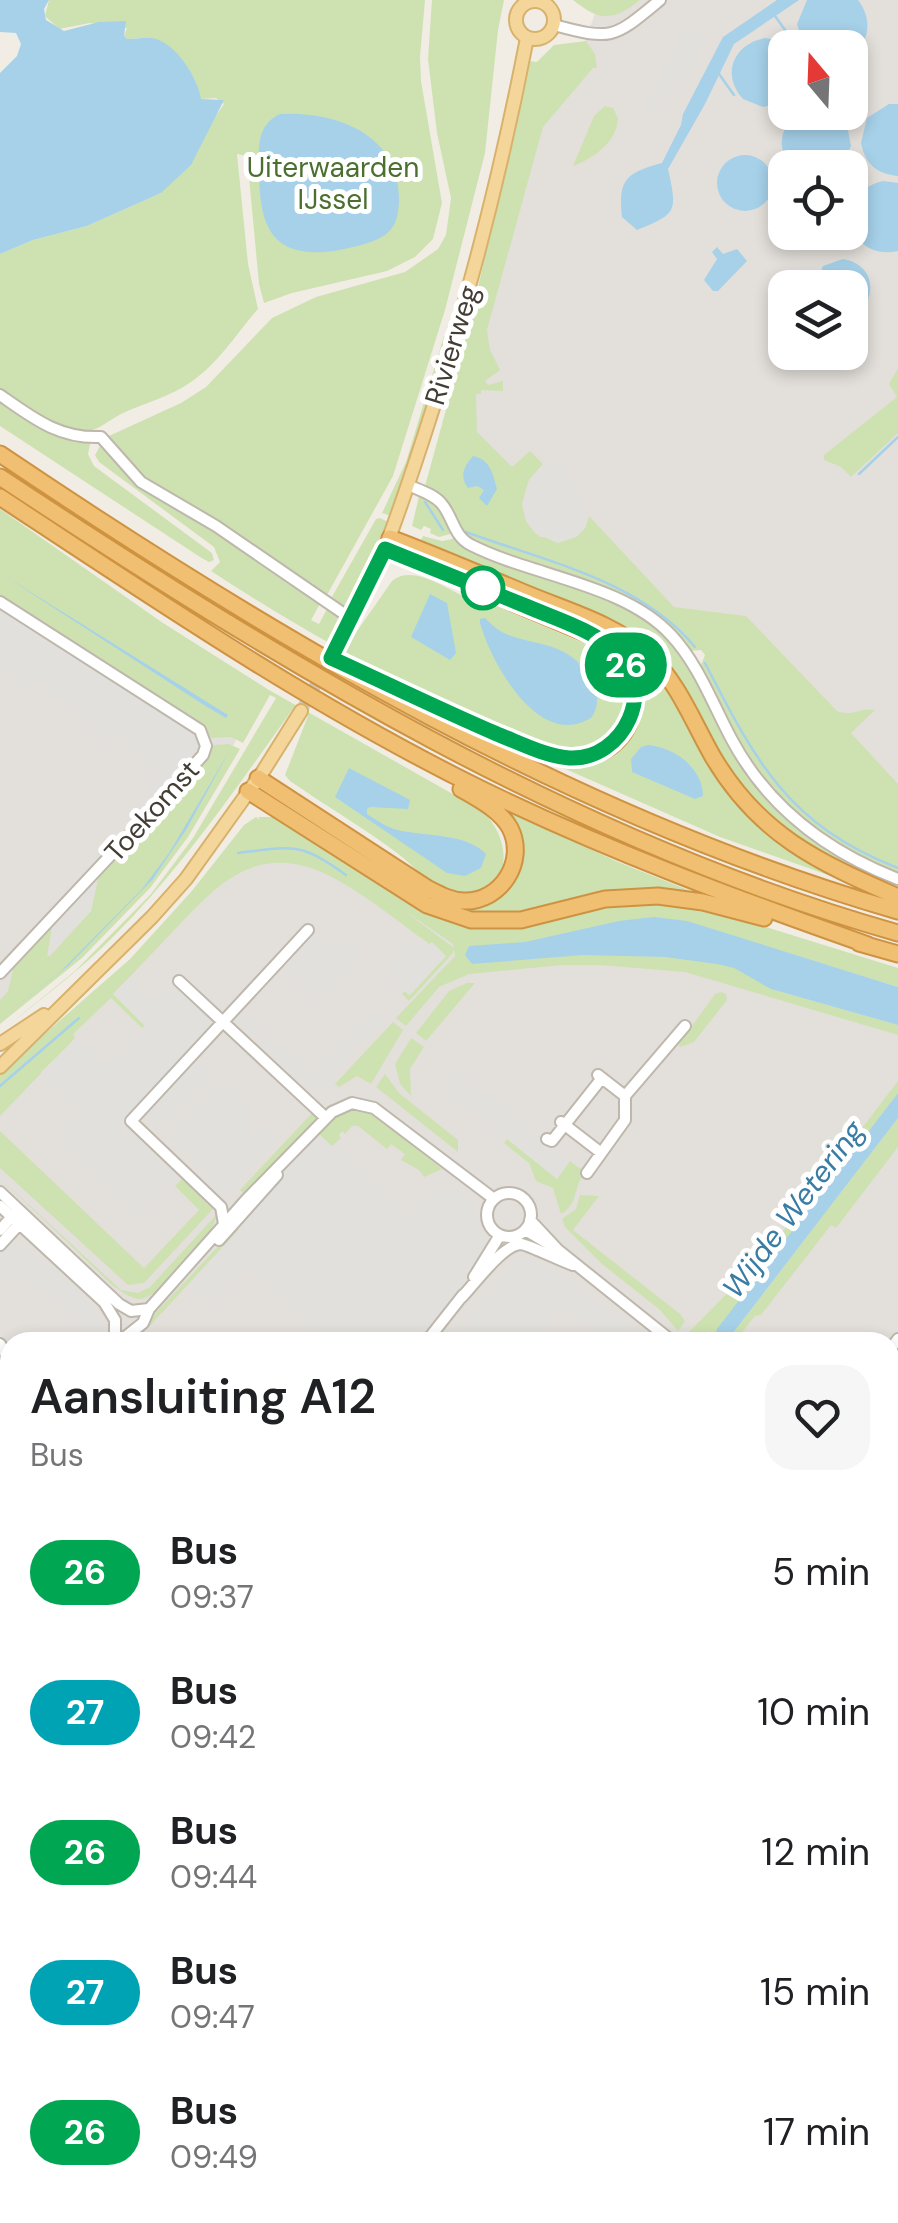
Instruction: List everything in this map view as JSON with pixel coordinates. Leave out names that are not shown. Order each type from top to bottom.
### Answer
[{"type":"highway","points":[[0,454],[293,641],[521,765],[731,854],[898,911]]},
{"type":"highway","points":[[0,477],[282,656],[511,782],[764,889],[898,933]]},
{"type":"highway","points":[[0,497],[504,819],[516,852],[510,873],[496,891],[478,900],[456,901],[427,888],[253,785]]},
{"type":"highway","points":[[293,641],[478,726],[558,756],[580,758],[595,754],[626,729],[635,691],[628,667],[611,646],[579,628],[388,544]]},
{"type":"highway","points":[[388,544],[582,616],[627,638],[648,654],[670,680],[729,782],[766,824],[788,843],[829,867],[898,897]]},
{"type":"highway","points":[[356,722],[481,789],[636,858],[751,904],[898,954]]},
{"type":"highway","points":[[253,785],[427,905],[470,920],[521,920],[605,899],[674,898],[868,945]]},
{"type":"main road","points":[[539,0],[551,9],[554,25],[540,38],[527,38],[516,26],[518,9],[527,1],[539,0]]},
{"type":"main road","name":"Rivierweg","points":[[341,640],[388,544],[473,278],[527,38]]},
{"type":"main road","points":[[0,1066],[152,917],[186,878],[301,711]]},
{"type":"main road","points":[[0,1044],[67,999]]},
{"type":"street","points":[[554,25],[588,35],[608,35],[627,26],[660,0]]},
{"type":"street","points":[[0,395],[44,427],[86,438],[101,437],[141,482],[216,526],[352,620]]},
{"type":"street","points":[[408,485],[439,501],[466,543],[614,598],[657,622],[690,660],[740,753],[782,807],[832,847],[898,879]]},
{"type":"street","name":"Toekomst","points":[[0,602],[200,730],[206,746],[203,755],[160,804],[0,972]]},
{"type":"street","points":[[224,1224],[221,1207],[131,1121],[308,930]]},
{"type":"street","points":[[179,981],[228,1015],[326,1118]]},
{"type":"street","points":[[587,1173],[625,1120],[625,1096],[685,1026]]},
{"type":"street","points":[[547,1140],[552,1141],[600,1077],[625,1096]]},
{"type":"street","points":[[130,1332],[144,1322],[149,1309],[238,1209],[344,1104],[359,1102],[374,1108],[494,1199]]},
{"type":"street","points":[[563,1123],[600,1152]]},
{"type":"street","points":[[202,1252],[218,1241],[260,1197],[286,1161]]},
{"type":"street","points":[[0,1192],[108,1307],[116,1332]]},
{"type":"street","points":[[528,1225],[516,1236],[500,1235],[488,1222],[488,1210],[494,1199],[508,1194],[519,1196],[528,1204],[528,1225],[544,1244],[558,1250],[661,1332]]},
{"type":"street","points":[[0,1206],[20,1216],[119,1304],[131,1311],[149,1309]]},
{"type":"street","points":[[221,1207],[238,1209]]},
{"type":"street","points":[[0,1230],[20,1216]]},
{"type":"street","points":[[0,1245],[20,1216]]},
{"type":"street","points":[[461,1298],[500,1235]]},
{"type":"street","points":[[434,1332],[504,1250],[514,1245],[526,1245],[545,1256],[580,1267]]},
{"type":"shaded area","points":[[600,0],[898,0],[898,826],[707,638],[439,484],[541,119],[579,57]]},
{"type":"shaded area","points":[[687,24],[707,34],[684,81],[645,117],[643,110],[659,73]]},
{"type":"shaded area","points":[[560,458],[589,516],[576,537],[558,543],[535,533],[526,521],[522,504],[529,480],[543,464]]},
{"type":"shaded area","points":[[0,531],[256,700],[231,750],[0,1017]]},
{"type":"shaded area","points":[[0,607],[198,735],[199,753],[158,798],[152,801],[142,791],[162,769],[122,732],[110,744],[36,678],[25,688],[0,666]]},
{"type":"shaded area","points":[[299,847],[477,951],[687,940],[898,1002],[898,1332],[0,1332],[0,1086],[30,1062],[238,853]]},
{"type":"shaded area","points":[[98,878],[91,911],[47,957],[52,927]]},
{"type":"shaded area","points":[[311,933],[331,952],[345,938],[361,953],[317,1000],[281,966]]},
{"type":"shaded area","points":[[420,937],[432,942],[446,956],[410,995],[384,975]]},
{"type":"shaded area","points":[[273,972],[278,977],[244,1014],[309,1075],[372,1010],[385,1022],[368,1040],[363,1036],[350,1050],[354,1055],[323,1088],[318,1084],[311,1090],[235,1019],[241,1013],[237,1010]]},
{"type":"shaded area","points":[[129,978],[156,1003],[175,983],[209,1018],[211,1027],[186,1053],[176,1043],[171,1048],[182,1059],[118,1123],[179,1176],[139,1216],[57,1140],[82,1112],[41,1072],[77,1038],[108,1066],[146,1027],[113,994]]},
{"type":"shaded area","points":[[195,1059],[209,1072],[164,1121],[147,1120],[142,1115]]},
{"type":"shaded area","points":[[453,1068],[570,1161],[557,1179],[447,1091],[451,1086],[443,1080]]},
{"type":"shaded area","points":[[221,1085],[252,1115],[245,1124],[252,1130],[209,1175],[170,1135]]},
{"type":"shaded area","points":[[266,1125],[279,1136],[225,1195],[211,1183]]},
{"type":"shaded area","points":[[318,1133],[411,1220],[444,1186],[448,1190],[453,1185],[474,1209],[477,1229],[492,1245],[425,1332],[319,1332],[248,1266],[213,1303],[191,1282],[239,1230],[237,1226]]},
{"type":"shaded area","points":[[5,1234],[28,1255],[46,1263],[95,1310],[100,1332],[88,1332],[43,1290],[33,1290],[28,1281],[9,1277],[0,1286],[0,1238]]},
{"type":"shaded area","points":[[523,1256],[562,1276],[636,1332],[596,1332],[562,1305],[540,1332],[459,1332],[516,1259]]},
{"type":"green space","name":"Uiterwaarden IJssel","points":[[49,0],[425,0],[421,81],[442,203],[433,239],[415,257],[387,271],[264,303],[247,156],[237,154],[248,264],[258,309],[210,366],[174,392],[86,432],[62,428],[43,419],[0,388],[0,254],[33,240],[87,226],[161,193],[224,104],[216,98],[200,99],[184,63],[161,42],[127,39],[127,28],[90,23],[59,29],[45,16]]},
{"type":"green space","points":[[432,0],[504,0],[485,153],[445,310],[393,476],[327,595],[218,520],[156,484],[127,462],[109,436],[181,403],[206,387],[272,318],[316,297],[405,272],[438,249],[446,235],[451,198],[437,133],[428,59]]},
{"type":"green space","points":[[573,0],[640,0],[607,16],[591,12]]},
{"type":"green space","points":[[586,41],[595,54],[597,68],[543,127],[487,330],[490,350],[500,370],[485,381],[488,385],[503,381],[503,391],[481,390],[481,394],[476,394],[477,432],[512,467],[530,451],[543,464],[530,482],[524,501],[526,519],[540,537],[576,537],[589,516],[674,607],[746,616],[837,711],[875,710],[851,733],[898,784],[898,876],[817,831],[766,784],[736,743],[699,670],[705,655],[701,650],[687,651],[646,612],[469,541],[425,486],[470,322],[530,61],[537,62],[554,45]]},
{"type":"green space","points":[[605,106],[613,108],[618,118],[614,134],[596,154],[573,166],[594,116]]},
{"type":"green space","points":[[444,336],[448,336],[391,516],[382,513],[406,462]]},
{"type":"green space","points":[[898,368],[898,433],[851,477],[841,467],[824,460],[824,455],[897,397],[889,384]]},
{"type":"green space","points":[[0,398],[42,428],[91,440],[88,454],[94,466],[212,553],[214,560],[209,562],[200,557],[0,426]]},
{"type":"green space","points":[[100,446],[131,479],[321,602],[311,620],[319,624],[328,607],[339,614],[342,624],[335,636],[348,644],[392,581],[401,576],[421,577],[471,600],[470,604],[475,606],[479,599],[607,653],[623,683],[621,716],[598,740],[574,747],[554,746],[510,732],[375,668],[211,571],[220,562],[214,547],[99,462],[95,455]]},
{"type":"green space","points":[[419,496],[435,500],[454,533],[439,537],[424,526],[421,530],[412,526]]},
{"type":"green space","points":[[0,509],[163,623],[269,690],[481,810],[493,823],[504,854],[497,880],[473,894],[438,887],[383,843],[290,781],[285,775],[308,716],[294,707],[208,826],[137,912],[85,963],[0,1032],[75,971],[151,894],[193,838],[276,698],[270,695],[243,743],[231,737],[211,738],[206,728],[0,596]]},
{"type":"green space","points":[[380,518],[388,522],[346,611],[329,602]]},
{"type":"green space","points":[[423,536],[442,541],[457,538],[635,610],[671,638],[780,807],[898,881],[898,889],[817,853],[762,811],[731,773],[674,673],[504,575],[421,540]]},
{"type":"green space","points":[[423,555],[621,639],[664,678],[736,797],[879,893],[720,837],[520,749],[568,762],[635,724],[641,697],[632,662],[604,634]]},
{"type":"green space","points":[[229,744],[240,749],[188,837],[150,888],[82,958],[0,1024],[0,1000],[8,991],[14,965],[52,927],[49,957],[91,911],[98,878],[205,760],[213,745]]},
{"type":"green space","points":[[494,804],[618,862],[721,903],[678,894],[486,917],[440,907],[285,811],[288,806],[427,897],[447,906],[471,907],[518,858]]},
{"type":"green space","points":[[256,817],[275,817],[422,907],[468,926],[507,928],[601,906],[674,904],[740,919],[898,968],[898,987],[781,951],[774,990],[898,1025],[898,1035],[685,972],[600,965],[469,974],[439,987],[406,1026],[396,1018],[455,956],[454,949],[409,1001],[402,994],[405,991],[409,995],[430,945],[328,875],[292,863],[272,863],[237,874],[221,885],[113,994],[145,1025],[142,1028],[111,998],[73,1034],[75,1038],[0,1116],[0,1073],[130,959],[191,892],[244,825]],"holes":[[[402,909],[453,944],[454,948]]]},
{"type":"green space","points":[[475,983],[426,1041],[416,1033],[449,991]]},
{"type":"green space","points":[[721,992],[727,1000],[694,1042],[680,1047],[715,994]]},
{"type":"green space","points":[[393,1022],[403,1030],[371,1084],[357,1076],[339,1087],[335,1084]]},
{"type":"green space","points":[[411,1038],[424,1047],[410,1069],[411,1096],[400,1084],[395,1064]]},
{"type":"green space","points":[[385,1074],[399,1093],[458,1140],[458,1152],[376,1087]]},
{"type":"green space","points":[[898,1081],[898,1093],[717,1332],[689,1332],[764,1256]]},
{"type":"green space","points":[[358,1109],[375,1115],[442,1169],[424,1177],[401,1160],[405,1154],[391,1144],[387,1149],[358,1126],[352,1126],[345,1134],[342,1131],[341,1138],[331,1147],[316,1137],[335,1116]]},
{"type":"green space","points":[[314,1111],[318,1119],[246,1196],[240,1190]]},
{"type":"green space","points":[[898,1118],[898,1147],[836,1228],[831,1225],[761,1315],[755,1316],[742,1332],[734,1332]]},
{"type":"green space","points":[[0,1131],[144,1268],[199,1210],[175,1186],[182,1179],[213,1209],[144,1283],[128,1285],[0,1168]]},
{"type":"green space","points":[[507,1139],[557,1178],[570,1161],[585,1172],[567,1210],[561,1214],[553,1188],[536,1181],[529,1163],[504,1143]]},
{"type":"green space","points":[[0,1178],[121,1290],[138,1293],[150,1287],[217,1214],[207,1236],[186,1264],[161,1288],[136,1299],[112,1285]]},
{"type":"green space","points":[[580,1195],[599,1196],[573,1230],[680,1314],[685,1321],[678,1331],[660,1310],[602,1264],[565,1227],[562,1219],[576,1209]]},
{"type":"green space","points":[[237,1226],[240,1228],[144,1332],[138,1332]]},
{"type":"water","points":[[0,0],[49,0],[44,9],[46,20],[64,31],[99,22],[126,21],[127,39],[152,38],[177,54],[191,72],[201,99],[224,100],[191,165],[161,193],[87,226],[33,240],[0,254],[0,73],[17,56],[21,44],[16,33],[0,32]]},
{"type":"water","points":[[777,0],[799,0],[734,44],[668,169],[673,195],[671,210],[660,220],[637,230],[622,217],[623,186],[632,174],[662,163],[723,37]]},
{"type":"water","points":[[807,0],[858,0],[866,15],[867,30],[799,30],[797,24]]},
{"type":"water","points":[[768,38],[768,106],[763,107],[743,99],[733,80],[738,54],[754,41]]},
{"type":"water","points":[[889,104],[898,104],[898,176],[884,173],[868,160],[868,150],[864,150],[861,143],[864,130],[868,130],[868,117]]},
{"type":"water","points":[[280,114],[323,117],[343,123],[377,144],[397,178],[398,211],[389,232],[360,245],[313,252],[296,250],[274,235],[262,210],[259,148],[266,125]]},
{"type":"water","points":[[848,130],[851,146],[849,150],[783,150],[784,131]]},
{"type":"water","points":[[745,155],[765,163],[765,203],[745,211],[725,203],[717,183],[725,163]]},
{"type":"water","points":[[883,181],[898,183],[898,251],[881,252],[868,247],[869,186]]},
{"type":"water","points":[[717,247],[723,254],[737,249],[747,261],[718,291],[713,291],[704,280],[717,259],[712,252]]},
{"type":"water","points":[[843,259],[864,270],[821,270]]},
{"type":"water","points":[[473,456],[487,464],[496,483],[497,489],[487,506],[479,498],[484,490],[477,486],[468,488],[464,479],[465,467]]},
{"type":"water","points":[[0,573],[228,715],[226,718],[204,705]]},
{"type":"water","points":[[430,594],[447,603],[456,653],[450,660],[411,637]]},
{"type":"water","points":[[485,618],[504,633],[557,649],[580,664],[596,689],[592,717],[573,725],[554,723],[537,713],[507,680],[495,659],[480,623]]},
{"type":"water","points":[[648,745],[668,750],[685,761],[698,776],[703,796],[695,799],[632,772],[631,759]]},
{"type":"water","points":[[230,750],[186,830],[153,879],[68,966],[0,1019],[61,971],[142,889],[169,853]]},
{"type":"water","points":[[349,768],[410,800],[408,809],[370,807],[367,814],[397,830],[447,837],[478,847],[486,854],[481,868],[465,876],[447,873],[335,797]]},
{"type":"water","points":[[654,917],[687,921],[898,987],[898,1025],[771,989],[734,968],[717,964],[665,957],[583,955],[472,964],[465,955],[469,946],[525,942]]},
{"type":"water","points":[[898,1093],[898,1118],[734,1332],[716,1332]]},
{"type":"waterway","points":[[775,16],[785,30]]},
{"type":"waterway","points":[[719,74],[734,95]]},
{"type":"waterway","points":[[859,474],[898,437]]},
{"type":"waterway","points":[[425,502],[443,530]]},
{"type":"waterway","points":[[466,532],[558,563],[619,589],[673,624],[695,647]]},
{"type":"waterway","points":[[705,663],[741,731],[779,786],[829,832],[898,868]]},
{"type":"waterway","points":[[238,853],[295,849],[346,875]]},
{"type":"waterway","points":[[0,1086],[79,1018]]},
{"type":"tunnel","points":[[301,711],[341,640]]},
{"type":"bus line","name":"26","points":[[385,549],[579,628],[611,646],[632,678],[632,712],[626,729],[608,747],[580,758],[566,758],[478,726],[331,658],[385,549]]},
{"type":"water label","name":"Wijde Wetering","points":[[793,1209]]}]
